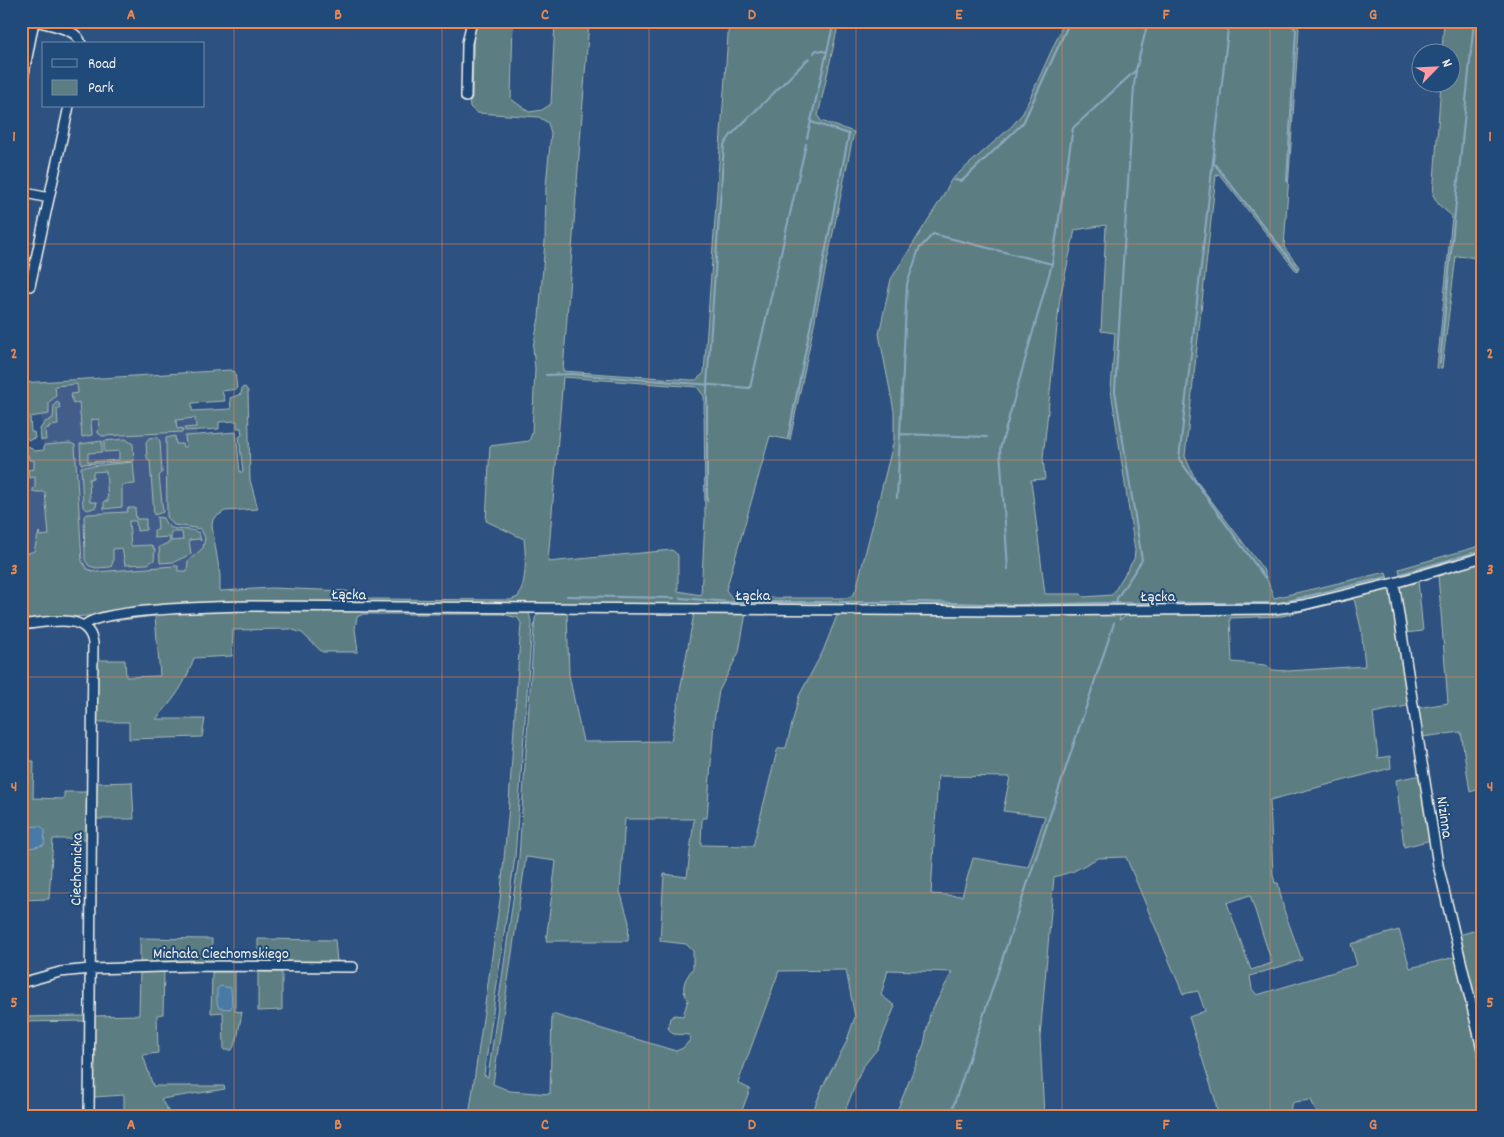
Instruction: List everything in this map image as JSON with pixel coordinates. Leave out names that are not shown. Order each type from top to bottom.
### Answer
[{"type":"street","points":[[21,89],[35,21],[75,34],[81,39],[81,42]]},
{"type":"street","points":[[466,97],[467,43],[472,21]]},
{"type":"street","points":[[30,286],[69,108]]},
{"type":"street","points":[[21,192],[49,198]]},
{"type":"street","name":"Łącka","points":[[21,625],[70,621],[85,625],[91,620],[115,615],[182,608],[250,606],[1011,611],[1274,609],[1298,606],[1394,583],[1483,557]]},
{"type":"street","name":"Nizinna","points":[[1394,583],[1438,865],[1483,1053]]},
{"type":"street","name":"Ciechomicka","points":[[85,625],[91,633],[93,643],[89,1116]]},
{"type":"street","name":"Michała Ciechomskiego","points":[[21,983],[60,972],[90,969],[197,966],[353,967]]},
{"type":"shaded area","points":[[234,373],[188,392],[190,419],[195,418],[201,487],[216,597],[21,616],[21,455],[44,453],[41,416],[30,417],[31,432],[21,433],[21,385]]},
{"type":"shaded area","points":[[40,826],[45,830],[44,845],[21,850],[21,827]]},
{"type":"shaded area","points":[[221,986],[231,988],[232,1006],[230,1009],[219,1008],[217,1003],[217,989]]},
{"type":"green space","points":[[474,21],[513,21],[511,99],[529,112],[542,110],[551,104],[555,21],[589,21],[563,371],[696,380],[704,373],[729,21],[839,21],[818,116],[821,121],[854,132],[790,440],[770,436],[726,590],[732,598],[846,598],[853,595],[856,590],[894,440],[894,411],[879,334],[891,279],[951,180],[1011,127],[1023,113],[1065,21],[1295,21],[1299,29],[1284,247],[1299,267],[1297,272],[1219,174],[1216,175],[1185,456],[1195,479],[1263,569],[1274,598],[1386,572],[1388,581],[1306,602],[1250,608],[365,607],[227,609],[21,621],[21,556],[34,551],[39,532],[40,536],[49,535],[45,492],[33,492],[35,477],[29,478],[28,470],[34,469],[34,460],[29,460],[28,454],[25,454],[25,449],[29,446],[34,451],[44,450],[44,445],[70,443],[75,445],[82,561],[87,569],[96,572],[174,566],[178,566],[178,571],[187,571],[188,561],[203,548],[205,538],[201,529],[174,525],[167,517],[166,438],[175,436],[176,444],[182,444],[183,447],[186,447],[185,436],[236,432],[240,472],[243,472],[239,437],[242,435],[241,428],[237,428],[237,421],[219,422],[219,429],[185,431],[185,428],[196,427],[195,418],[176,420],[177,429],[182,428],[183,432],[102,436],[98,433],[99,419],[91,420],[92,435],[82,437],[79,402],[73,404],[71,394],[78,393],[77,384],[55,386],[56,396],[49,402],[49,414],[30,417],[31,432],[34,432],[35,438],[29,440],[25,437],[23,420],[21,420],[21,383],[230,370],[235,372],[237,389],[222,391],[225,401],[192,403],[192,411],[231,409],[230,398],[241,394],[242,388],[245,387],[248,391],[250,480],[258,509],[225,511],[213,519],[212,526],[220,575],[220,591],[272,588],[346,591],[372,599],[510,600],[518,597],[524,576],[524,539],[486,521],[490,446],[529,441],[532,433],[535,369],[533,347],[539,318],[545,241],[546,185],[551,133],[548,123],[539,117],[477,113],[470,107],[469,98],[472,98]],"holes":[[[1106,225],[1101,331],[1115,333],[1111,390],[1135,551],[1134,559],[1112,595],[1084,597],[1081,594],[1045,594],[1031,480],[1045,479],[1043,458],[1060,298],[1075,230]],[[563,377],[697,387],[704,396],[705,519],[701,595],[678,591],[678,555],[672,550],[548,562]]]},
{"type":"green space","points":[[1444,21],[1483,21],[1483,241],[1481,258],[1456,256],[1442,368],[1437,368],[1452,216],[1439,205],[1433,195],[1440,92],[1462,92],[1462,42],[1443,42]]},
{"type":"green space","points":[[57,402],[60,409],[57,409],[58,425],[49,426],[49,428],[45,429],[46,440],[41,440],[40,429],[44,423],[53,418],[54,405]]},
{"type":"green space","points":[[157,437],[160,441],[162,473],[159,476],[163,512],[154,515],[150,461],[147,458],[146,442],[149,438]]},
{"type":"green space","points":[[126,439],[133,444],[134,461],[105,463],[105,461],[119,460],[119,451],[104,452],[104,441]]},
{"type":"green space","points":[[102,441],[102,452],[88,453],[88,462],[103,461],[103,463],[81,464],[80,444]]},
{"type":"green space","points":[[133,462],[135,484],[122,485],[122,507],[104,509],[104,501],[108,501],[106,471],[93,472],[93,478],[89,479],[90,502],[97,502],[96,507],[88,510],[83,507],[81,467]]},
{"type":"green space","points":[[128,508],[135,508],[136,519],[146,519],[146,530],[137,531],[136,521],[129,521],[131,546],[151,545],[155,550],[154,560],[148,564],[125,565],[122,548],[113,549],[111,567],[96,568],[89,566],[85,560],[84,516],[88,514],[127,512]]},
{"type":"green space","points":[[157,517],[163,518],[174,529],[199,533],[201,541],[199,539],[189,540],[191,554],[174,562],[160,563],[159,547],[170,542],[169,537],[154,538],[154,530],[158,530]],"holes":[[[171,532],[182,532],[183,540],[171,541]]]},
{"type":"green space","points":[[1483,545],[1483,554],[1401,578],[1399,569]]},
{"type":"green space","points":[[1483,560],[1483,788],[1470,792],[1461,732],[1422,737],[1417,708],[1448,703],[1438,575],[1418,581],[1423,631],[1405,633],[1399,586]]},
{"type":"green space","points":[[1391,586],[1412,705],[1373,713],[1378,758],[1390,756],[1391,768],[1270,800],[1273,875],[1275,883],[1278,883],[1284,910],[1302,960],[1250,976],[1252,989],[1257,995],[1357,965],[1351,944],[1399,930],[1410,968],[1455,957],[1483,1068],[1483,1116],[1318,1116],[1311,1100],[1294,1102],[1291,1106],[1290,1116],[1218,1116],[1215,1099],[1189,1017],[1205,1011],[1198,991],[1183,994],[1126,857],[1098,858],[1074,871],[1054,877],[1040,1037],[1044,1116],[895,1116],[924,1044],[930,1014],[952,972],[888,970],[881,995],[895,1006],[878,1048],[862,1068],[843,1116],[811,1116],[823,1086],[846,1043],[855,1017],[846,970],[779,971],[738,1083],[750,1089],[740,1116],[469,1116],[500,900],[508,817],[521,623],[518,618],[503,614],[363,614],[357,617],[355,629],[358,652],[322,652],[302,633],[290,629],[233,630],[232,656],[194,658],[179,691],[156,719],[205,719],[202,737],[129,739],[129,722],[97,722],[97,660],[125,660],[126,677],[160,676],[155,616],[96,623],[114,618],[190,611],[510,610],[529,613],[532,625],[515,857],[484,1075],[488,1077],[519,857],[534,629],[535,618],[540,612],[567,613],[569,675],[583,742],[671,741],[694,613],[746,613],[739,652],[719,691],[714,721],[707,818],[702,818],[701,845],[753,846],[777,751],[779,748],[786,748],[799,696],[823,651],[838,613],[1121,614],[1119,620],[1130,614],[1277,612]],"holes":[[[1354,599],[1361,628],[1365,666],[1288,671],[1273,670],[1266,665],[1232,662],[1230,618],[1282,616]],[[938,776],[1010,777],[1003,811],[1045,816],[1028,867],[973,858],[962,896],[931,894]],[[625,819],[694,819],[687,877],[664,874],[660,941],[686,944],[693,951],[693,968],[684,983],[684,991],[688,1000],[683,1016],[675,1015],[670,1018],[668,1028],[673,1034],[689,1035],[690,1040],[683,1048],[676,1051],[552,1014],[550,1094],[510,1091],[493,1084],[526,857],[556,861],[546,941],[628,941],[629,922],[620,891]],[[1250,895],[1272,963],[1251,970],[1227,903]]]},
{"type":"green space","points":[[21,761],[34,761],[33,798],[64,799],[64,792],[87,792],[86,839],[53,839],[49,899],[21,900]]},
{"type":"green space","points":[[1421,775],[1431,840],[1404,847],[1396,780]]},
{"type":"green space","points":[[132,782],[134,819],[96,819],[97,783]]},
{"type":"green space","points":[[1483,928],[1483,1028],[1480,1028],[1459,935]]},
{"type":"green space","points":[[140,938],[212,939],[212,964],[140,965]]},
{"type":"green space","points":[[258,939],[335,940],[337,961],[356,964],[258,965]]},
{"type":"green space","points":[[140,969],[164,969],[163,1014],[157,1015],[158,1053],[143,1055],[153,1086],[224,1086],[225,1089],[161,1099],[171,1116],[124,1116],[124,1095],[95,1097],[94,1095],[93,1016],[139,1015]]},
{"type":"green space","points":[[212,972],[235,972],[235,1011],[242,1012],[237,1040],[232,1050],[224,1050],[223,1012],[211,1013]]},
{"type":"green space","points":[[258,972],[282,972],[282,1010],[258,1011]]},
{"type":"green space","points":[[85,1016],[85,1021],[21,1022],[21,1017]]},
{"type":"waterway","points":[[954,180],[961,181],[964,179],[1023,123],[1070,21]]},
{"type":"waterway","points":[[1116,605],[1117,598],[1142,560],[1115,391],[1134,86],[1148,21]]},
{"type":"waterway","points":[[1229,21],[1179,459],[1265,578]]},
{"type":"waterway","points":[[1287,181],[1296,30],[1289,21]]},
{"type":"waterway","points":[[1440,363],[1474,21]]},
{"type":"waterway","points":[[807,138],[832,30]]},
{"type":"waterway","points":[[814,53],[816,50],[827,52]]},
{"type":"waterway","points":[[707,501],[707,385],[724,145],[731,135],[809,58]]},
{"type":"waterway","points":[[1008,569],[1000,449],[1052,264],[1073,128],[1136,70]]},
{"type":"waterway","points":[[788,438],[849,134],[811,122]]},
{"type":"waterway","points":[[546,375],[571,374],[750,388],[806,144]]},
{"type":"waterway","points":[[1213,162],[1297,268]]},
{"type":"waterway","points":[[897,498],[907,284],[919,249],[933,234],[1052,264]]},
{"type":"waterway","points":[[900,434],[987,437]]},
{"type":"waterway","points":[[1400,574],[1483,550]]},
{"type":"waterway","points":[[680,598],[730,602],[923,602],[1016,605],[1279,603],[1387,577]]},
{"type":"waterway","points":[[567,596],[674,598]]},
{"type":"waterway","points":[[950,1116],[1114,623]]}]
